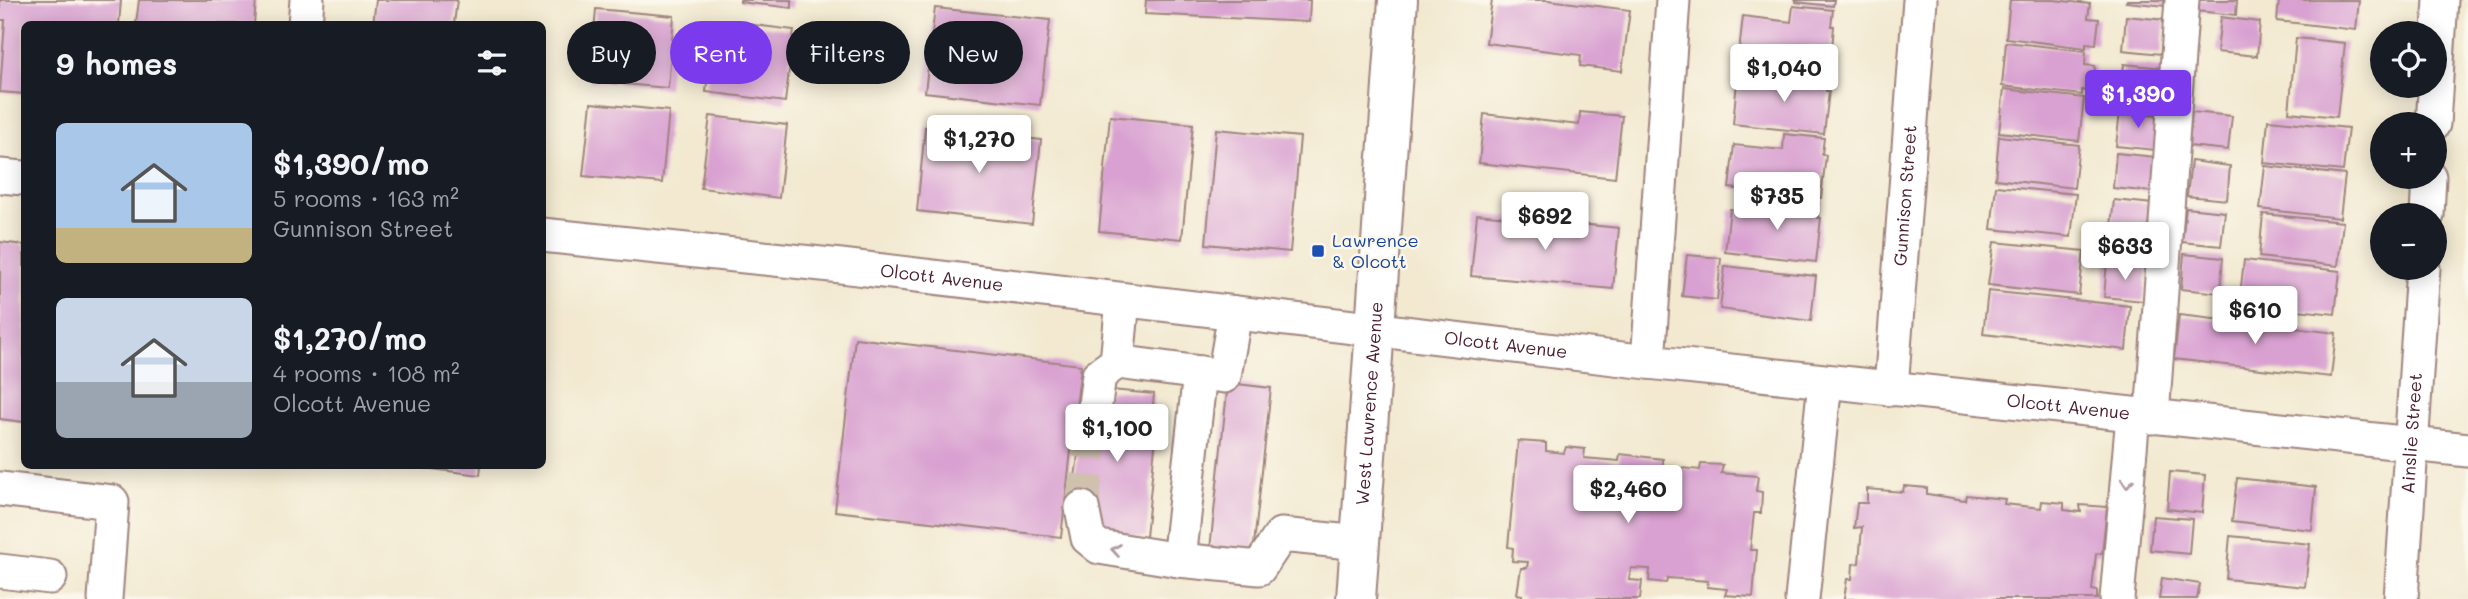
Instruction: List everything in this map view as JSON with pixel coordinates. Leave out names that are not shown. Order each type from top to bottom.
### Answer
[{"type":"main road","name":"West Lawrence Avenue","points":[[1356,599],[1377,330],[1398,0]]},
{"type":"street","points":[[305,21],[307,0]]},
{"type":"street","points":[[1648,362],[1674,0]]},
{"type":"street","name":"Gunnison Street","points":[[1891,389],[1920,0]]},
{"type":"street","points":[[2117,599],[2142,416],[2182,0]]},
{"type":"street","points":[[2434,112],[2441,0]]},
{"type":"street","points":[[0,176],[21,178]]},
{"type":"street","name":"Olcott Avenue","points":[[546,235],[841,266],[1825,382],[2468,450]]},
{"type":"street","name":"Ainslie Street","points":[[2401,599],[2422,280]]},
{"type":"street","points":[[1117,362],[1123,300]]},
{"type":"street","points":[[1093,427],[1099,375],[1117,362],[1224,376],[1235,313]]},
{"type":"street","points":[[1179,560],[1200,373]]},
{"type":"street","points":[[1802,599],[1825,382]]},
{"type":"street","points":[[0,489],[111,502],[105,599]]},
{"type":"street","points":[[1082,508],[1088,538],[1099,547],[1179,560],[1259,568],[1281,535],[1360,543]]},
{"type":"street","points":[[0,571],[50,577]]},
{"type":"building","points":[[0,0],[121,0],[119,21],[21,21],[21,94],[0,92],[5,20],[0,20]]},
{"type":"building","points":[[139,0],[256,0],[254,21],[136,21]]},
{"type":"building","points":[[376,0],[457,0],[454,21],[373,21]]},
{"type":"building","points":[[792,0],[792,8],[740,2]]},
{"type":"building","points":[[1146,0],[1310,0],[1309,22],[1145,14]]},
{"type":"building","points":[[1492,0],[1548,0],[1630,10],[1622,71],[1580,66],[1581,55],[1486,43]]},
{"type":"building","points":[[1795,0],[1834,0],[1833,6]]},
{"type":"building","points":[[2010,0],[2054,0],[2090,4],[2088,18],[2099,19],[2096,44],[2086,43],[2086,48],[2006,38]]},
{"type":"building","points":[[2167,0],[2166,6],[2126,2]]},
{"type":"building","points":[[2197,0],[2237,0],[2236,15],[2196,11]]},
{"type":"building","points":[[2279,0],[2359,0],[2356,30],[2277,21]]},
{"type":"building","points":[[1793,6],[1833,10],[1830,70],[1738,60],[1743,16],[1791,22]]},
{"type":"building","points":[[935,8],[1050,20],[1040,105],[925,92],[926,84],[1023,84],[1023,21],[933,21]]},
{"type":"building","points":[[596,9],[674,16],[674,21],[670,21],[668,88],[623,84],[656,84],[656,21],[595,21]]},
{"type":"building","points":[[2126,16],[2165,20],[2161,54],[2123,50]]},
{"type":"building","points":[[2221,17],[2260,22],[2257,56],[2217,52]]},
{"type":"building","points":[[772,27],[786,29],[785,102],[706,92],[707,84],[772,84]]},
{"type":"building","points":[[2296,38],[2345,43],[2337,117],[2289,112]]},
{"type":"building","points":[[2006,42],[2086,51],[2085,65],[2095,66],[2093,92],[2082,90],[2082,95],[2002,86]]},
{"type":"building","points":[[2124,64],[2163,68],[2160,103],[2120,99]]},
{"type":"building","points":[[1788,70],[1828,75],[1824,134],[1733,124],[1737,81],[1786,86]]},
{"type":"building","points":[[2004,89],[2084,98],[2079,141],[1999,132]]},
{"type":"building","points":[[591,103],[669,111],[662,183],[583,176]]},
{"type":"building","points":[[2120,111],[2159,115],[2155,150],[2116,146]]},
{"type":"building","points":[[1580,112],[1622,116],[1615,178],[1479,163],[1484,114],[1579,125]]},
{"type":"building","points":[[2192,112],[2232,116],[2228,150],[2189,146]]},
{"type":"building","points":[[710,116],[787,125],[779,198],[701,188]]},
{"type":"building","points":[[1110,116],[1193,124],[1182,239],[1099,231]]},
{"type":"building","points":[[2268,120],[2348,128],[2343,171],[2264,163]]},
{"type":"building","points":[[925,127],[1041,140],[1032,224],[917,211]]},
{"type":"building","points":[[1216,129],[1300,137],[1290,252],[1206,244]]},
{"type":"building","points":[[1784,134],[1824,138],[1822,154],[1826,155],[1821,198],[1729,188],[1734,145],[1783,150]]},
{"type":"building","points":[[1999,136],[2079,145],[2074,188],[1995,179]]},
{"type":"building","points":[[2116,153],[2155,157],[2152,192],[2113,188]]},
{"type":"building","points":[[2191,161],[2230,166],[2227,200],[2187,196]]},
{"type":"building","points":[[2265,166],[2345,175],[2340,218],[2260,209]]},
{"type":"building","points":[[1996,186],[2076,194],[2071,237],[1991,229]]},
{"type":"building","points":[[1779,198],[1819,202],[1818,218],[1821,218],[1816,262],[1725,252],[1730,209],[1778,214]]},
{"type":"building","points":[[2114,200],[2153,204],[2150,238],[2110,234]]},
{"type":"building","points":[[2186,208],[2225,212],[2221,246],[2182,242]]},
{"type":"building","points":[[1477,214],[1619,228],[1613,289],[1471,276]]},
{"type":"building","points":[[2263,214],[2343,222],[2338,266],[2259,257]]},
{"type":"building","points":[[0,242],[21,245],[21,422],[0,419]]},
{"type":"building","points":[[1994,242],[2084,251],[2079,295],[1988,285]]},
{"type":"building","points":[[2184,254],[2223,258],[2220,293],[2181,289]]},
{"type":"building","points":[[1687,255],[1721,258],[1717,300],[1682,296]]},
{"type":"building","points":[[2244,260],[2340,271],[2335,314],[2239,304]]},
{"type":"building","points":[[2107,262],[2147,267],[2143,301],[2104,297]]},
{"type":"building","points":[[1725,266],[1816,276],[1811,321],[1720,309]]},
{"type":"building","points":[[1988,291],[2130,306],[2126,350],[1983,334]]},
{"type":"building","points":[[2179,315],[2336,333],[2331,377],[2174,359]]},
{"type":"building","points":[[855,338],[1081,365],[1061,537],[835,511]]},
{"type":"building","points":[[1228,383],[1271,388],[1253,554],[1210,549]]},
{"type":"building","points":[[1111,390],[1154,394],[1152,414],[1158,415],[1146,537],[1105,533],[1071,506],[1082,426]]},
{"type":"building","points":[[1518,441],[1546,443],[1546,451],[1564,453],[1566,447],[1585,449],[1584,458],[1619,461],[1620,454],[1663,459],[1663,466],[1700,470],[1701,464],[1723,465],[1721,473],[1758,476],[1756,491],[1762,492],[1761,513],[1754,513],[1750,550],[1757,550],[1753,597],[1725,595],[1727,589],[1707,587],[1708,581],[1668,578],[1666,583],[1649,581],[1650,569],[1631,568],[1629,580],[1642,581],[1640,599],[1521,599],[1522,595],[1517,594],[1521,568],[1527,568],[1528,562],[1512,561],[1513,548],[1508,547]]},
{"type":"building","points":[[432,469],[481,469],[480,475]]},
{"type":"building","points":[[2170,472],[2205,475],[2202,513],[2167,509]]},
{"type":"building","points":[[2237,478],[2316,487],[2312,530],[2232,521]]},
{"type":"building","points":[[1904,486],[1927,488],[1927,494],[1965,500],[1966,495],[2005,499],[2004,504],[2041,508],[2042,501],[2064,503],[2064,510],[2081,512],[2080,505],[2107,507],[2102,553],[2096,554],[2092,590],[2097,591],[2097,599],[1844,599],[1847,579],[1852,579],[1853,564],[1859,563],[1862,527],[1854,528],[1857,503],[1867,503],[1867,489],[1903,492]]},
{"type":"building","points":[[2153,516],[2192,519],[2189,554],[2150,550]]},
{"type":"building","points":[[2230,536],[2310,544],[2305,587],[2226,579]]},
{"type":"building","points":[[2162,578],[2200,584],[2197,599],[2159,599]]},
{"type":"tunnel","points":[[1082,508],[1092,427]]},
{"type":"place","name":"Lawrence & Olcott","points":[[1318,251]]}]
